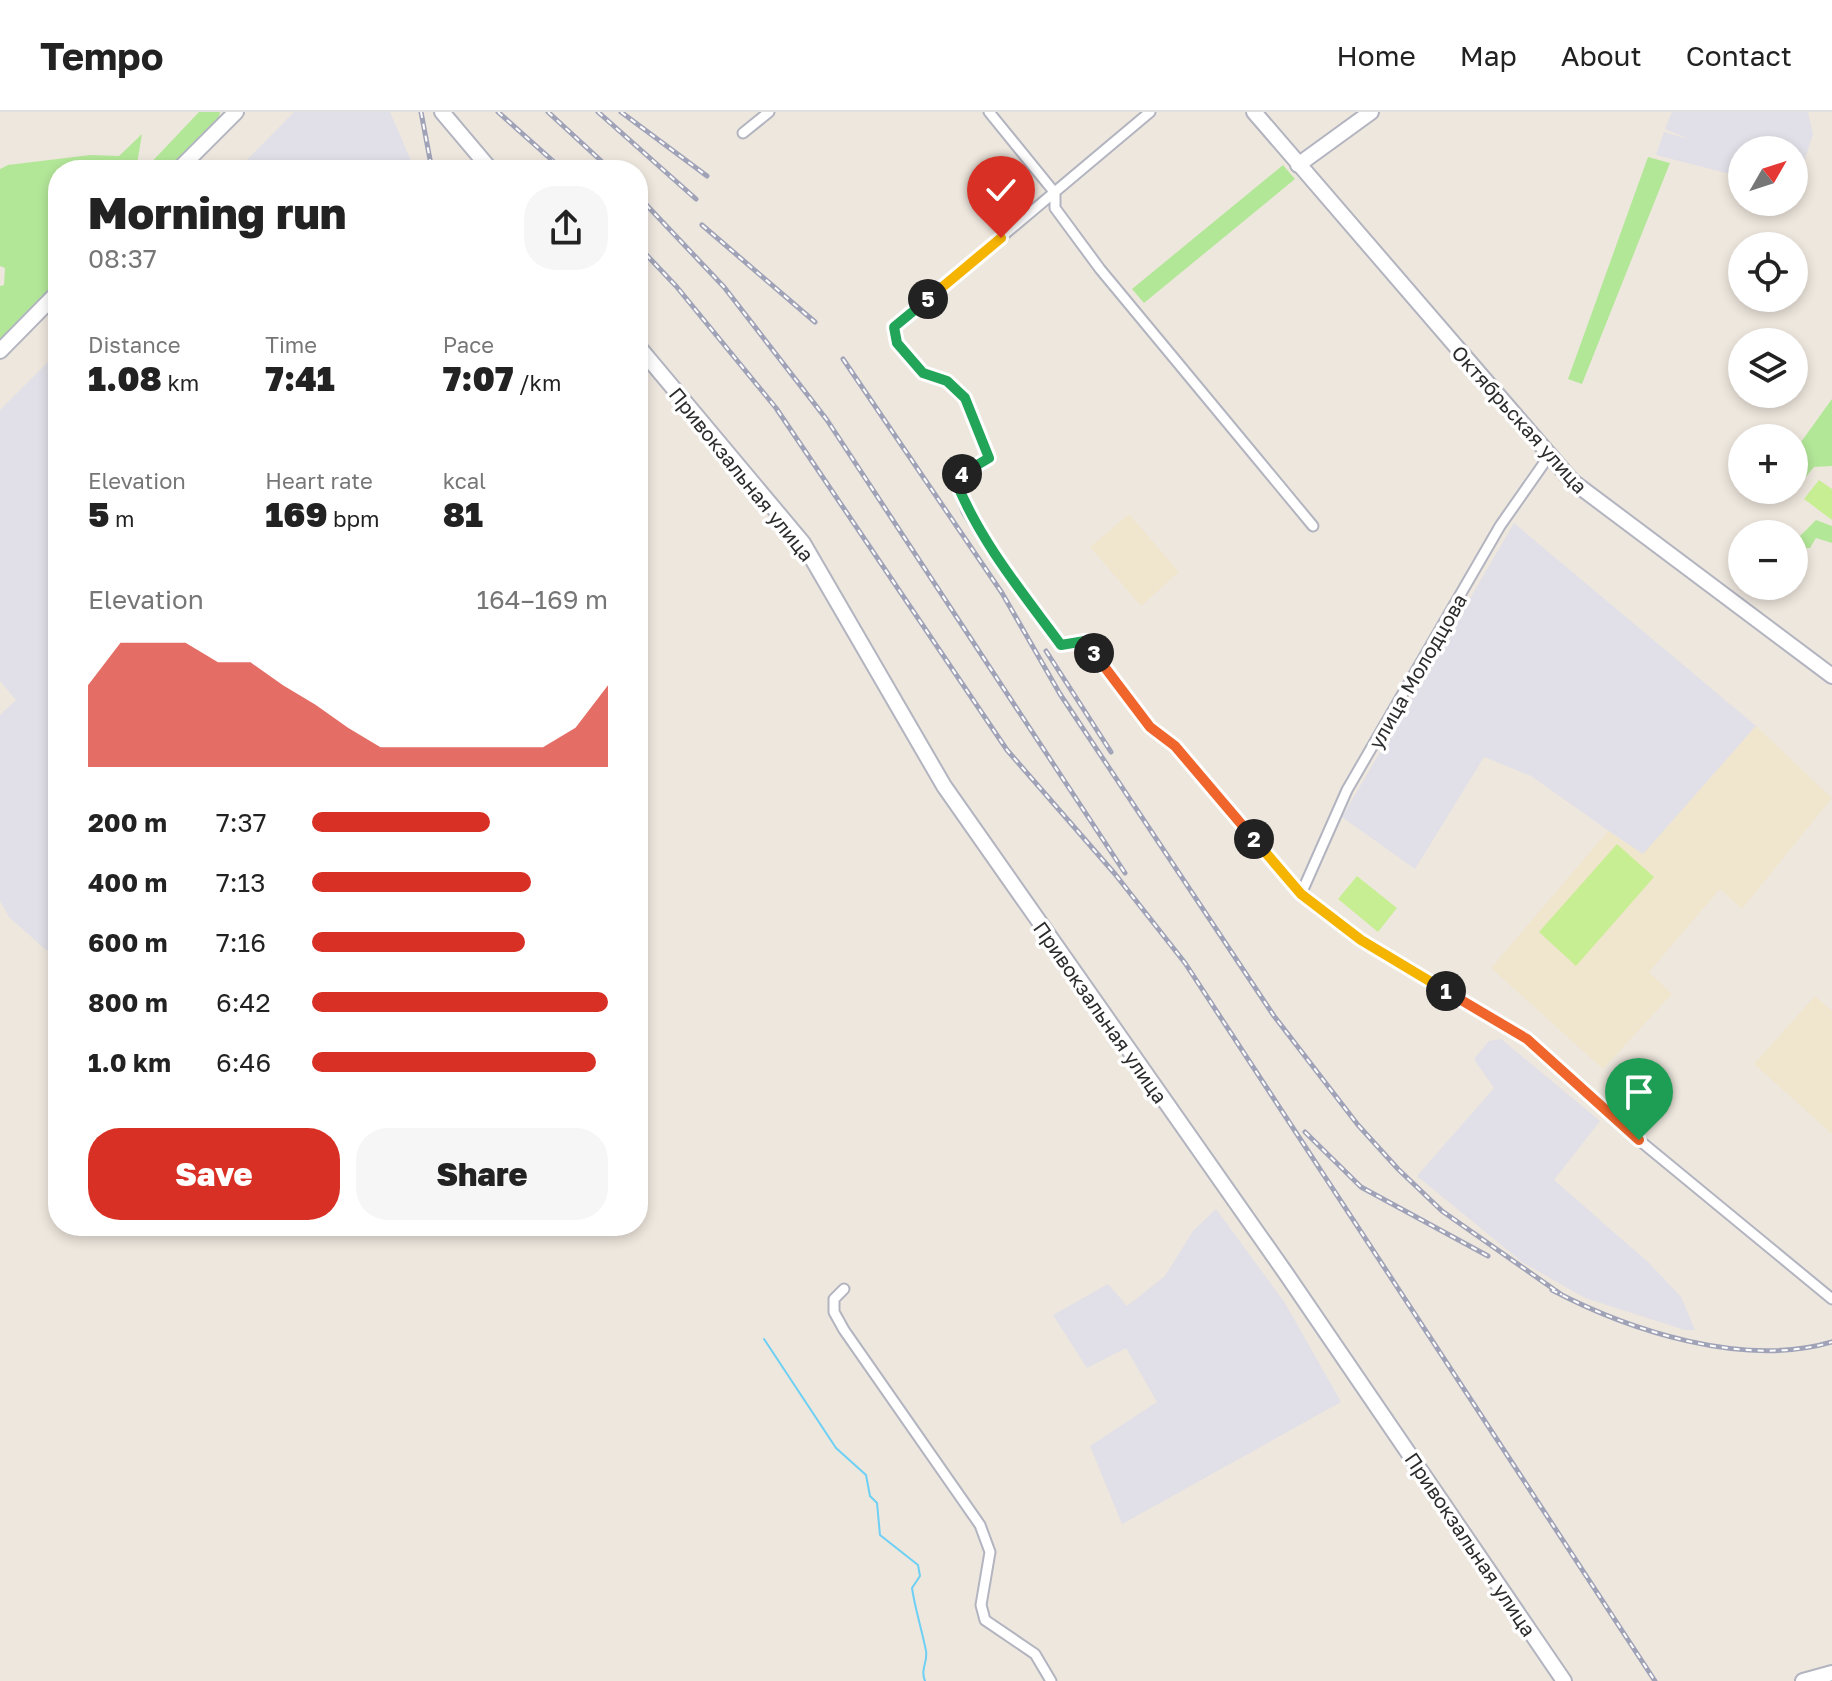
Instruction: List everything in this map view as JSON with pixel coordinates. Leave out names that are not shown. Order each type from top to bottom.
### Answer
[{"type":"street","points":[[188,160],[236,112]]},
{"type":"street","points":[[442,112],[483,160]]},
{"type":"street","points":[[743,133],[769,112]]},
{"type":"street","points":[[989,112],[1055,193],[1055,208],[1100,269],[1313,526]]},
{"type":"street","points":[[1150,112],[894,327],[897,343],[923,373],[947,381],[965,398],[989,458],[955,479],[967,511],[1061,645],[1085,641],[1150,727],[1175,746],[1301,894],[1361,940],[1527,1039],[1639,1140],[1832,1299]]},
{"type":"street","name":"Октябрьская улица","points":[[1254,112],[1549,456],[1598,504],[1832,676]]},
{"type":"street","points":[[1298,165],[1371,112]]},
{"type":"street","points":[[0,351],[48,302]]},
{"type":"street","name":"Привокзальная улица","points":[[648,358],[803,543],[944,786],[1287,1275],[1564,1681]]},
{"type":"street","name":"улица Молодцова","points":[[1301,894],[1347,790],[1500,526],[1549,456]]},
{"type":"street","points":[[844,1289],[834,1299],[834,1312],[844,1330],[980,1525],[990,1552],[981,1605],[985,1620],[1035,1654],[1051,1681]]},
{"type":"street","points":[[1803,1681],[1832,1673]]},
{"type":"shaded area","points":[[294,112],[390,112],[411,160],[247,160]]},
{"type":"shaded area","points":[[1672,112],[1808,112],[1813,134],[1808,149],[1808,136],[1728,136],[1728,173],[1656,155],[1664,132],[1691,140],[1665,129]]},
{"type":"shaded area","points":[[48,362],[48,950],[9,917],[0,901],[0,715],[16,700],[0,681],[0,410]]},
{"type":"shaded area","points":[[1129,514],[1179,572],[1141,606],[1090,547]]},
{"type":"shaded area","points":[[1514,523],[1756,726],[1643,855],[1531,776],[1484,757],[1415,869],[1342,817]]},
{"type":"shaded area","points":[[1756,726],[1832,798],[1742,909],[1720,889],[1649,972],[1672,994],[1603,1069],[1491,968],[1608,831],[1643,854]]},
{"type":"shaded area","points":[[1815,996],[1832,1011],[1832,1134],[1754,1064]]},
{"type":"shaded area","points":[[1501,1039],[1600,1121],[1554,1180],[1649,1263],[1681,1297],[1695,1330],[1685,1330],[1585,1298],[1522,1262],[1417,1176],[1494,1088],[1474,1059],[1489,1041]]},
{"type":"shaded area","points":[[1216,1209],[1285,1303],[1341,1402],[1122,1524],[1090,1446],[1157,1402],[1126,1348],[1087,1368],[1053,1315],[1108,1284],[1127,1306],[1165,1276],[1193,1231]]},
{"type":"green space","points":[[199,112],[220,112],[219,117],[178,160],[153,160]]},
{"type":"green space","points":[[142,134],[138,160],[49,160],[90,155],[119,156]]},
{"type":"green space","points":[[1648,157],[1670,163],[1582,384],[1568,379]]},
{"type":"green space","points":[[48,160],[48,295],[0,345],[0,286],[4,285],[5,268],[0,266],[0,169],[8,165]]},
{"type":"green space","points":[[1283,165],[1295,179],[1144,303],[1132,289]]},
{"type":"green space","points":[[1832,399],[1832,466],[1814,467],[1808,474],[1808,432]]},
{"type":"green space","points":[[1819,480],[1832,489],[1832,520],[1808,502],[1808,494]]},
{"type":"green space","points":[[1816,520],[1832,526],[1832,543],[1816,538],[1808,548],[1808,528]]},
{"type":"green space","points":[[1617,844],[1654,877],[1576,966],[1539,932]]},
{"type":"green space","points":[[1357,876],[1397,908],[1378,932],[1338,899]]},
{"type":"waterway","points":[[764,1339],[836,1448],[866,1475],[870,1496],[877,1503],[880,1535],[918,1565],[920,1576],[912,1588],[926,1651],[925,1681]]},
{"type":"railway","points":[[421,112],[430,160]]},
{"type":"railway","points":[[498,112],[552,160]]},
{"type":"railway","points":[[548,112],[600,160]]},
{"type":"railway","points":[[598,112],[696,199]]},
{"type":"railway","points":[[621,112],[707,176]]},
{"type":"railway","points":[[648,207],[724,287],[827,420],[1125,873]]},
{"type":"railway","points":[[702,225],[815,322]]},
{"type":"railway","points":[[648,257],[776,408],[1007,750],[1115,874],[1185,963],[1655,1681]]},
{"type":"railway","points":[[843,359],[1002,593],[1060,694],[1274,1016],[1358,1125],[1398,1169],[1442,1211],[1562,1295]]},
{"type":"railway","points":[[1046,651],[1111,752]]},
{"type":"railway","points":[[1305,1132],[1361,1187],[1488,1256]]},
{"type":"railway","points":[[1552,1290],[1616,1319],[1688,1341],[1725,1348],[1762,1351],[1798,1349],[1832,1342]]},
{"type":"route","points":[[1001,238],[894,327],[897,343],[923,373],[947,381],[965,398],[972,412],[989,458],[955,479],[967,511],[989,546],[1061,645],[1085,641],[1150,727],[1175,746],[1301,894],[1361,940],[1527,1039],[1639,1140]]}]
